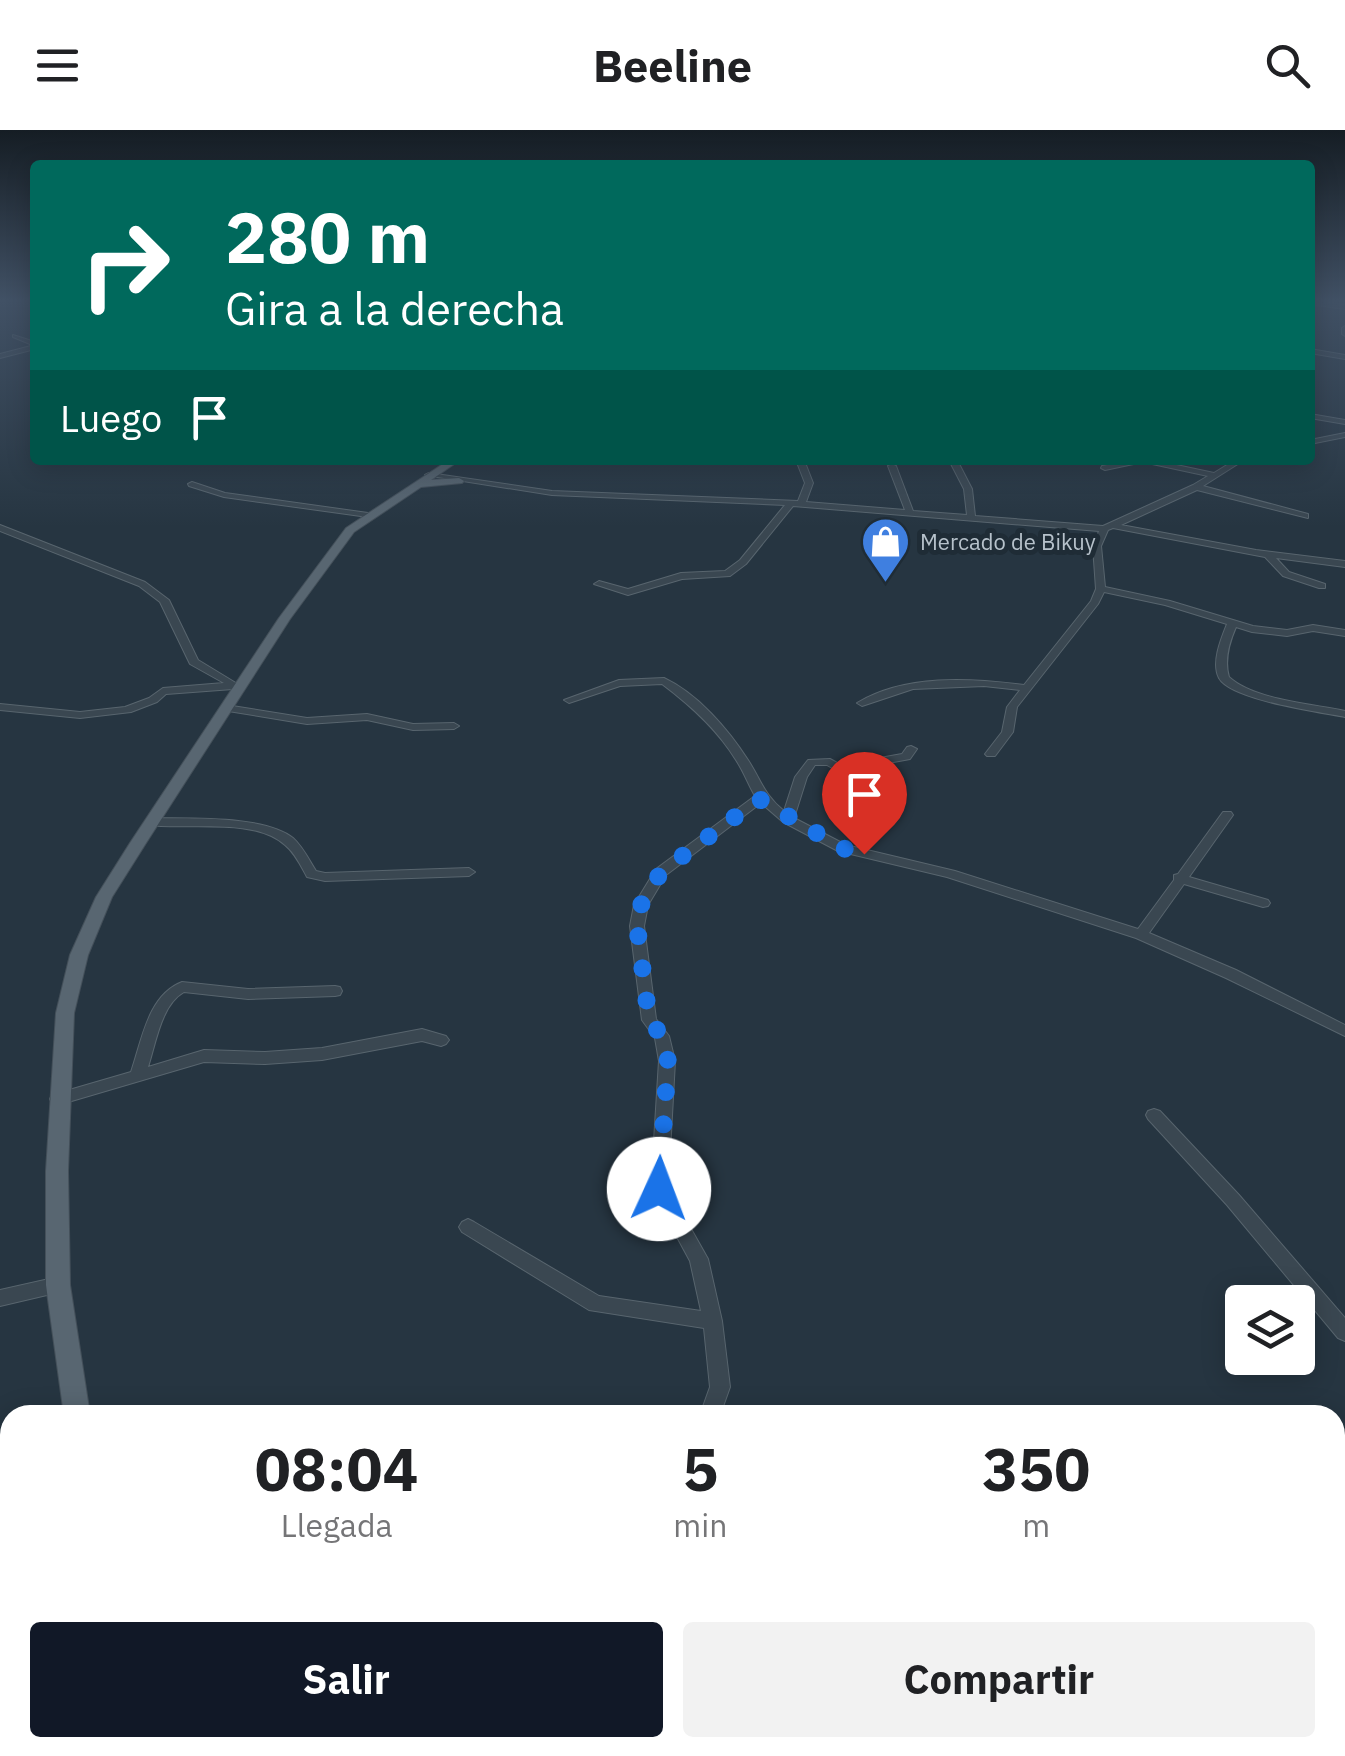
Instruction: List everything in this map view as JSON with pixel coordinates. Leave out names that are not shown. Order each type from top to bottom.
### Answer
[{"type":"main road","points":[[76,1405],[58,1285],[58,1099],[72,977],[104,897],[236,687],[350,530],[448,465]]},
{"type":"main road","points":[[412,486],[462,480],[454,465]]},
{"type":"street","points":[[1315,417],[1345,422]]},
{"type":"street","points":[[1315,441],[1345,435]]},
{"type":"street","points":[[599,584],[628,592],[681,576],[727,574],[796,504],[809,483],[802,465]]},
{"type":"street","points":[[956,465],[968,489],[971,518]]},
{"type":"street","points":[[1105,468],[1119,465]]},
{"type":"street","points":[[1165,465],[1213,476]]},
{"type":"street","points":[[991,754],[1007,732],[1012,707],[1095,602],[1101,589],[1096,562],[1109,528],[1196,487],[1232,465]]},
{"type":"street","points":[[892,466],[910,513]]},
{"type":"street","points":[[431,474],[552,493],[796,504],[1109,528],[1345,564]]},
{"type":"street","points":[[192,484],[224,496],[368,515]]},
{"type":"street","points":[[1196,487],[1305,516]]},
{"type":"street","points":[[0,528],[142,584],[164,600],[194,662],[236,687]]},
{"type":"street","points":[[1266,554],[1286,574],[1322,586]]},
{"type":"street","points":[[1101,589],[1167,603],[1232,624],[1287,632],[1312,628],[1345,633]]},
{"type":"street","points":[[1232,624],[1223,656],[1223,675],[1229,684],[1345,714]]},
{"type":"street","points":[[569,700],[619,683],[664,681],[702,710],[743,760],[759,799],[842,848],[950,874],[1140,935],[1231,974],[1345,1031]]},
{"type":"street","points":[[862,704],[912,686],[984,683],[1026,688]]},
{"type":"street","points":[[0,706],[80,716],[126,710],[152,700],[164,690],[236,687]]},
{"type":"street","points":[[226,708],[307,722],[366,717],[413,727],[454,726]]},
{"type":"street","points":[[786,818],[801,777],[812,762],[830,762],[839,769],[906,758],[912,749]]},
{"type":"street","points":[[714,1405],[720,1388],[713,1321],[699,1260],[659,1189],[668,1061],[662,1036],[649,1020],[637,926],[641,905],[661,872],[759,799]]},
{"type":"street","points":[[1140,935],[1227,815]]},
{"type":"street","points":[[152,822],[222,823],[282,837],[291,843],[312,874],[468,872]]},
{"type":"street","points":[[1179,878],[1263,903]]},
{"type":"street","points":[[138,1073],[162,1004],[182,987],[248,994],[335,990]]},
{"type":"street","points":[[58,1099],[204,1056],[322,1054],[422,1035],[441,1040]]},
{"type":"street","points":[[1154,1115],[1345,1332]]},
{"type":"street","points":[[468,1228],[596,1304],[713,1321]]},
{"type":"street","points":[[0,1298],[58,1285]]},
{"type":"place","name":"Mercado de Bikuy","points":[[885,584]]},
{"type":"route","points":[[659,1189],[668,1061],[662,1036],[649,1020],[637,926],[641,905],[661,872],[759,799],[842,848],[864,854]]}]
